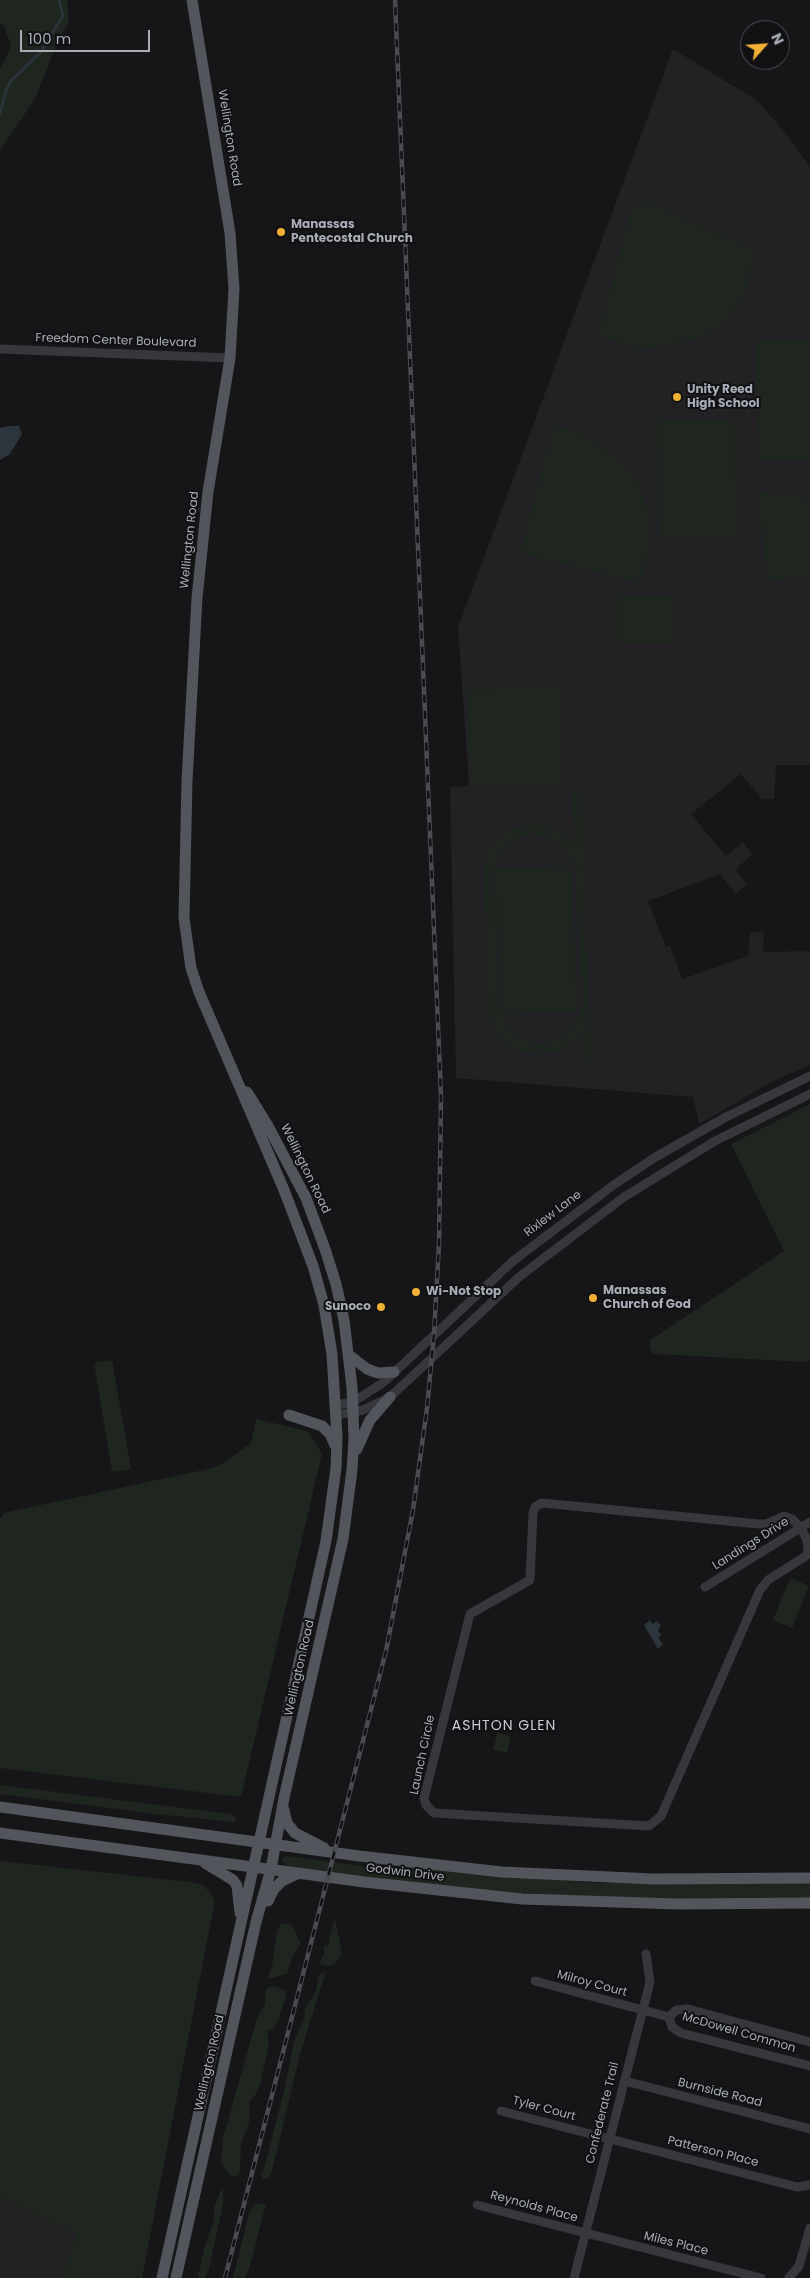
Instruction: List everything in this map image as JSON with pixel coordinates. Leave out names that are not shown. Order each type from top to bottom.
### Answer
[{"type":"main road","name":"Wellington Road","points":[[162,2278],[241,1920],[255,1867],[326,1540],[332,1504],[336,1449],[336,1410],[332,1354],[324,1305],[313,1266],[295,1217],[237,1078],[208,1016],[196,984],[187,942],[184,896],[190,718],[200,566],[216,439],[230,358],[234,289],[230,233],[192,0]]},
{"type":"main road","name":"Wellington Road","points":[[176,2278],[256,1922],[271,1869],[284,1798],[343,1539],[352,1470],[353,1407],[349,1355],[336,1284],[326,1249],[309,1205],[268,1126],[237,1078]]},
{"type":"main road","points":[[349,1355],[363,1368],[371,1371],[394,1372]]},
{"type":"main road","points":[[352,1470],[362,1434],[378,1409],[390,1397]]},
{"type":"main road","points":[[289,1415],[322,1426],[333,1438],[336,1449]]},
{"type":"main road","points":[[284,1798],[285,1817],[292,1830],[300,1836],[335,1852]]},
{"type":"main road","name":"Godwin Drive","points":[[0,1808],[502,1872],[599,1878],[810,1878]]},
{"type":"main road","name":"Godwin Drive","points":[[0,1833],[441,1892],[522,1899],[658,1904],[810,1903]]},
{"type":"main road","points":[[197,1859],[233,1880],[237,1886],[241,1920]]},
{"type":"main road","points":[[256,1922],[274,1889],[282,1881],[299,1873]]},
{"type":"street","name":"Freedom Center Boulevard","points":[[0,349],[230,358]]},
{"type":"street","name":"Rixlew Lane","points":[[353,1407],[394,1372],[513,1261],[615,1184],[719,1121],[810,1076]]},
{"type":"street","name":"Rixlew Lane","points":[[336,1410],[390,1397],[519,1277],[624,1197],[715,1142],[810,1094]]},
{"type":"street","name":"Launch Circle","points":[[542,1503],[759,1524],[766,1524],[784,1516],[792,1519],[801,1528],[807,1540],[808,1552],[806,1556],[768,1580],[760,1590],[661,1816],[656,1821],[649,1826],[642,1826],[434,1813],[426,1805],[424,1798],[470,1614],[530,1580],[533,1513],[536,1507],[542,1503]]},
{"type":"street","name":"Landings Drive","points":[[705,1587],[810,1522]]},
{"type":"street","name":"Confederate Trail","points":[[574,2278],[650,1982],[646,1954]]},
{"type":"street","name":"Milroy Court","points":[[535,1981],[643,2010]]},
{"type":"street","name":"McDowell Common","points":[[669,2017],[676,2010],[688,2009],[810,2042]]},
{"type":"street","name":"McDowell Common","points":[[643,2010],[669,2017]]},
{"type":"street","name":"McDowell Common","points":[[669,2017],[672,2027],[681,2033],[810,2066]]},
{"type":"street","name":"Burnside Road","points":[[625,2081],[810,2129]]},
{"type":"street","name":"Tyler Court","points":[[501,2111],[610,2139]]},
{"type":"street","name":"Patterson Place","points":[[610,2139],[797,2187],[810,2185]]},
{"type":"street","name":"Reynolds Place","points":[[477,2205],[585,2234]]},
{"type":"street","points":[[789,2278],[800,2266],[810,2228]]},
{"type":"street","name":"Miles Place","points":[[585,2234],[761,2278]]},
{"type":"shaded area","points":[[0,0],[67,0],[69,22],[59,38],[35,99],[0,150],[0,70],[11,46],[4,26],[0,24]]},
{"type":"shaded area","name":"Unity Reed High School","points":[[673,49],[758,101],[791,140],[810,167],[810,765],[776,765],[774,799],[762,799],[741,774],[691,814],[726,856],[743,842],[752,854],[735,870],[747,884],[736,894],[720,874],[648,901],[666,947],[670,946],[682,979],[748,956],[750,932],[764,932],[763,952],[810,951],[810,1065],[773,1081],[699,1124],[693,1097],[456,1078],[450,787],[469,786],[458,627]]},
{"type":"shaded area","points":[[647,201],[755,251],[745,293],[724,323],[696,339],[638,350],[598,335],[632,207]]},
{"type":"shaded area","points":[[810,339],[810,459],[758,460],[755,340]]},
{"type":"shaded area","points":[[658,419],[734,420],[736,537],[659,539]]},
{"type":"shaded area","points":[[19,426],[22,434],[10,454],[0,460],[0,428]]},
{"type":"shaded area","points":[[554,426],[574,430],[599,446],[619,460],[638,483],[648,513],[648,550],[641,583],[520,553]]},
{"type":"shaded area","points":[[758,492],[799,497],[810,502],[810,575],[773,580],[767,577]]},
{"type":"shaded area","points":[[618,595],[673,595],[673,643],[618,643]]},
{"type":"shaded area","points":[[559,687],[562,784],[470,786],[467,690]]},
{"type":"shaded area","points":[[581,791],[591,1060],[583,1061],[582,1033],[559,1051],[539,1054],[521,1051],[512,1047],[498,1033],[490,1015],[483,871],[493,844],[505,833],[517,827],[541,825],[558,830],[574,845],[572,792]],"holes":[[[530,834],[546,836],[563,845],[576,867],[582,998],[579,1016],[574,1026],[559,1039],[549,1043],[537,1044],[527,1042],[513,1034],[507,1028],[500,1014],[493,878],[496,858],[501,850],[516,838]]]},
{"type":"shaded area","points":[[571,866],[576,1011],[501,1014],[496,869]]},
{"type":"shaded area","points":[[810,1104],[810,1360],[805,1362],[654,1354],[650,1349],[650,1340],[784,1251],[731,1144]]},
{"type":"shaded area","points":[[112,1360],[131,1469],[112,1472],[94,1363]]},
{"type":"shaded area","points":[[256,1419],[308,1431],[322,1454],[241,1797],[0,1768],[0,1519],[4,1513],[217,1467],[251,1443]]},
{"type":"shaded area","points":[[790,1578],[809,1586],[792,1628],[773,1620]]},
{"type":"shaded area","points":[[650,1620],[652,1624],[657,1621],[661,1625],[658,1630],[661,1635],[658,1638],[663,1644],[658,1649],[644,1625]]},
{"type":"shaded area","points":[[497,1733],[511,1736],[507,1753],[493,1750]]},
{"type":"shaded area","points":[[0,1785],[231,1814],[237,1819],[234,1822],[156,1814],[0,1794]]},
{"type":"shaded area","points":[[284,1856],[362,1866],[410,1867],[597,1883],[810,1883],[810,1898],[616,1899],[487,1891],[289,1867],[283,1862]]},
{"type":"shaded area","points":[[0,1861],[190,1882],[204,1885],[215,1900],[142,2278],[63,2278],[77,2234],[0,2197]]},
{"type":"shaded area","points":[[335,1918],[342,1953],[335,1964],[328,1966],[319,1964],[324,1954],[324,1946],[329,1944]]},
{"type":"shaded area","points":[[281,1924],[290,1924],[293,1927],[301,1944],[292,1957],[287,1974],[267,1979],[272,1967],[277,1931]]},
{"type":"shaded area","points":[[326,1971],[301,2051],[272,2170],[269,2177],[263,2180],[261,2175],[283,2095],[295,2038],[304,2020],[305,2008],[316,1991],[318,1977]]},
{"type":"shaded area","points":[[0,1986],[104,2278],[0,2278]]},
{"type":"shaded area","points":[[274,1986],[286,1990],[286,1996],[278,2021],[273,2028],[267,2031],[269,2044],[261,2081],[256,2094],[249,2102],[249,2122],[241,2144],[240,2172],[236,2176],[231,2176],[221,2163],[223,2138],[257,2018],[265,2004],[266,1989]]},
{"type":"shaded area","points":[[223,2189],[223,2204],[209,2269],[205,2278],[198,2278],[204,2249],[214,2221],[214,2208]]},
{"type":"shaded area","points":[[266,2204],[249,2269],[245,2278],[233,2278],[249,2213],[254,2205]]},
{"type":"waterway","points":[[0,114],[6,90],[11,81],[40,53],[63,16],[59,0]]},
{"type":"railway","points":[[225,2278],[386,1651],[413,1510],[427,1408],[434,1334],[439,1244],[441,1096],[395,0]]},
{"type":"place","name":"Manassas Pentecostal Church","points":[[281,232]]},
{"type":"place","name":"Unity Reed High School","points":[[677,397]]},
{"type":"place","name":"Wi-Not Stop","points":[[416,1292]]},
{"type":"place","name":"Manassas Church of God","points":[[593,1298]]},
{"type":"place","name":"Sunoco","points":[[381,1307]]},
{"type":"district","name":"ASHTON GLEN","points":[[504,1726]]}]
